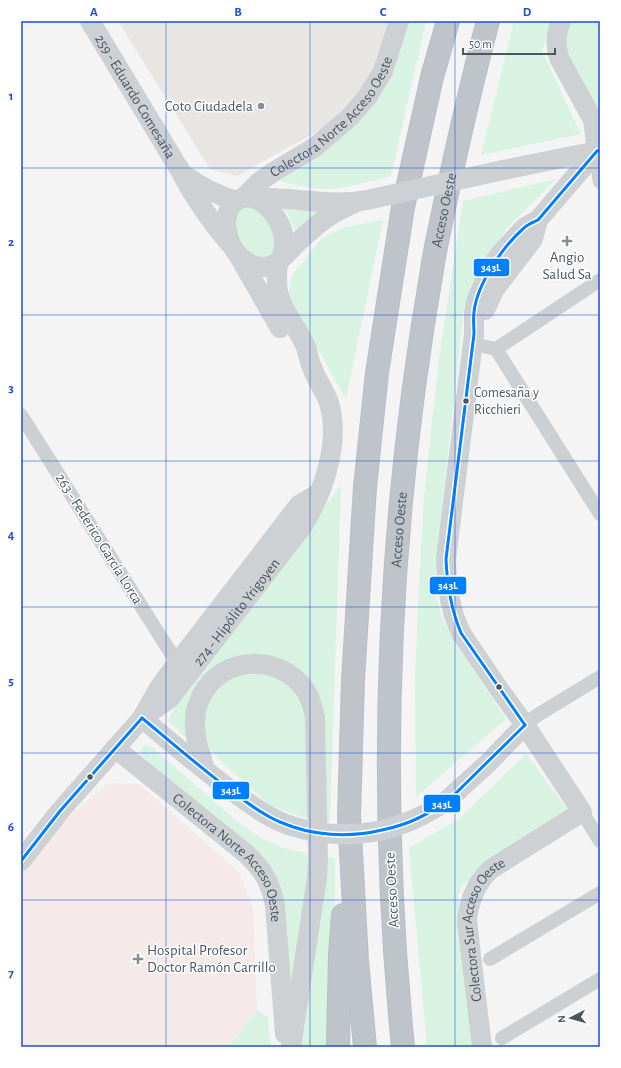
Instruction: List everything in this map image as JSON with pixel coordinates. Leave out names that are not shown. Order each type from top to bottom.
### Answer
[{"type":"highway","points":[[432,77],[441,21]]},
{"type":"highway","points":[[338,1047],[340,954],[349,816],[353,680],[358,586],[365,487],[377,373],[403,207],[432,77],[448,21]]},
{"type":"highway","name":"Acceso Oeste","points":[[404,1047],[396,977],[390,853],[389,734],[390,657],[402,488],[415,375],[432,268],[461,128],[487,25]]},
{"type":"highway","points":[[349,816],[357,961],[365,1047]]},
{"type":"highway","points":[[396,977],[410,1047]]},
{"type":"street","name":"259 - Eduardo Comesaña","points":[[90,21],[205,213],[236,252],[295,353],[312,367]]},
{"type":"street","name":"Colectora Norte Acceso Oeste","points":[[246,199],[259,182],[315,147],[350,117],[368,96],[383,71],[399,21]]},
{"type":"street","points":[[561,21],[556,40],[558,58],[594,120],[599,150],[600,182]]},
{"type":"street","points":[[362,201],[324,220],[279,260],[272,265],[264,267],[250,264],[236,252],[228,234],[226,224],[230,206],[246,199],[269,198],[326,203],[362,201],[599,150]]},
{"type":"street","points":[[599,150],[538,220],[533,239],[494,290],[474,339],[446,559],[447,581],[454,616],[461,634],[525,725],[600,841]]},
{"type":"street","name":"259 - Eduardo Comesaña","points":[[181,172],[204,189],[217,195],[246,199]]},
{"type":"street","points":[[246,199],[265,204],[278,220],[284,239],[284,250],[279,260]]},
{"type":"street","name":"259 - Eduardo Comesaña","points":[[279,260],[278,292],[281,302],[306,347],[312,367],[323,388],[329,404],[332,421],[332,440]]},
{"type":"street","points":[[496,349],[600,280]]},
{"type":"street","points":[[474,339],[496,349],[600,514]]},
{"type":"street","name":"263 - Federico García Lorca","points":[[21,415],[167,648],[178,662]]},
{"type":"street","name":"274 - Hipólito Yrigoyen","points":[[21,861],[60,811],[114,748],[142,718],[170,698],[302,528],[309,516],[326,477],[332,440]]},
{"type":"street","name":"274 - Hipólito Yrigoyen","points":[[142,718],[159,688],[178,662],[299,505],[318,494]]},
{"type":"street","points":[[204,770],[194,727],[198,704],[206,688],[215,678],[227,670],[241,665],[267,664],[287,673],[305,690],[311,701],[315,717],[318,858],[317,878],[291,1047]]},
{"type":"street","points":[[142,718],[204,770],[253,807],[272,819],[301,829],[328,834],[356,835],[396,827],[434,810],[487,764],[525,725],[536,716],[600,677]]},
{"type":"street","name":"Colectora Norte Acceso Oeste","points":[[114,748],[244,852],[265,875],[273,894],[275,906],[286,1047]]},
{"type":"street","name":"Colectora Sur Acceso Oeste","points":[[482,1047],[467,920],[469,906],[474,892],[483,876],[491,869],[582,812]]},
{"type":"street","points":[[490,959],[600,893]]},
{"type":"street","points":[[502,1038],[600,979]]},
{"type":"shaded area","name":"Coto Ciudadela","points":[[118,21],[391,21],[374,75],[331,124],[237,176],[210,169]]},
{"type":"shaded area","name":"Hospital Profesor Doctor Ramón Carrillo","points":[[109,783],[139,784],[239,872],[253,908],[257,1010],[229,1047],[21,1047],[21,875],[59,825]]},
{"type":"green space","points":[[405,21],[426,21],[391,176],[332,189],[311,188],[273,178],[359,114]]},
{"type":"green space","points":[[514,21],[552,21],[542,51],[581,134],[481,155]]},
{"type":"green space","points":[[569,21],[600,21],[600,119],[564,59],[563,39]]},
{"type":"green space","points":[[556,179],[506,229],[464,307],[436,565],[435,594],[442,618],[453,639],[506,719],[416,797],[415,680],[424,497],[439,358],[463,201]]},
{"type":"green space","points":[[257,202],[280,235],[272,257],[260,257],[252,253],[242,242],[236,228],[236,214],[240,209]]},
{"type":"green space","points":[[282,203],[335,208],[298,236]]},
{"type":"green space","points":[[383,220],[346,399],[288,296],[292,276],[322,238],[345,227]]},
{"type":"green space","points":[[341,485],[330,821],[320,821],[317,704],[270,658],[207,675],[193,745],[168,721],[178,698]]},
{"type":"green space","points":[[250,669],[290,680],[307,708],[311,818],[305,818],[271,806],[219,760],[210,748],[204,729],[203,709],[212,688]]},
{"type":"green space","points":[[146,745],[152,747],[239,823],[261,838],[283,848],[312,854],[290,998],[273,874],[141,756],[140,751]]},
{"type":"green space","points":[[526,754],[568,810],[462,886],[458,895],[476,1047],[427,1047],[409,848],[459,819]]},
{"type":"green space","points":[[323,857],[335,858],[335,1014],[333,1047],[299,1047]]},
{"type":"green space","points":[[257,1010],[268,1018],[271,1047],[229,1047]]},
{"type":"transit line","name":"343L","points":[[525,725],[461,633],[452,606],[447,578],[446,559],[474,334],[474,312],[480,290],[492,266],[500,255],[516,236],[529,224],[538,220],[597,151],[600,150]]},
{"type":"transit line","name":"343L","points":[[142,718],[222,784],[268,816],[292,827],[318,833],[344,835],[369,833],[392,828],[430,812],[455,794],[525,725]]},
{"type":"transit line","name":"343L","points":[[21,861],[60,811],[142,718]]},
{"type":"place","name":"Coto Ciudadela","points":[[261,106]]},
{"type":"place","name":"Angio Salud Sa","points":[[567,241]]},
{"type":"place","name":"Comesaña y Ricchieri","points":[[466,401]]},
{"type":"place","name":"Hospital Profesor Doctor Ramón Carrillo","points":[[138,959]]}]
